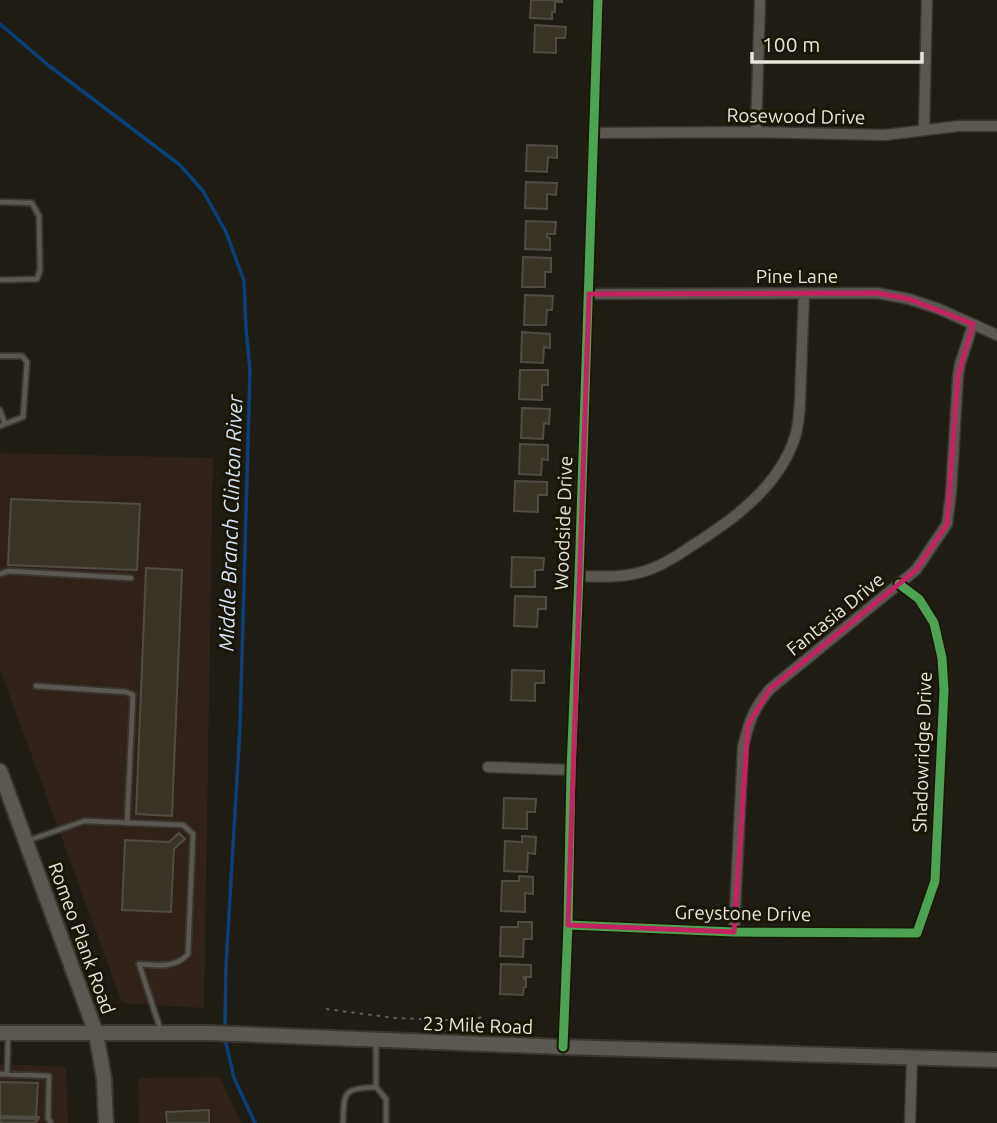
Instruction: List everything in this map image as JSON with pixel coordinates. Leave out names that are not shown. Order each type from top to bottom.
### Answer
[{"type":"main road","name":"Romeo Plank Road","points":[[0,771],[10,805],[27,841],[96,1033],[104,1078],[106,1123]]},
{"type":"main road","name":"23 Mile Road","points":[[4,1033],[209,1033],[997,1060]]},
{"type":"street","name":"Woodside Drive","points":[[562,1047],[598,0]]},
{"type":"street","points":[[756,132],[760,0]]},
{"type":"street","points":[[924,130],[927,0]]},
{"type":"street","name":"Rosewood Drive","points":[[594,133],[756,132],[885,135],[970,125],[997,126]]},
{"type":"street","points":[[579,576],[634,574],[665,563],[715,531],[771,481],[787,457],[798,422],[804,293]]},
{"type":"street","name":"Pine Lane","points":[[589,294],[877,293],[909,299],[939,309],[997,335]]},
{"type":"street","name":"Fantasia Drive","points":[[734,932],[743,747],[748,725],[757,704],[770,689],[916,569],[947,524],[958,376],[973,324]]},
{"type":"street","name":"Shadowridge Drive","points":[[899,584],[919,599],[934,624],[942,658],[944,690],[935,881],[917,933]]},
{"type":"street","points":[[488,767],[571,770]]},
{"type":"street","name":"Greystone Drive","points":[[568,925],[734,932],[917,933]]},
{"type":"street","points":[[910,1123],[912,1058]]},
{"type":"lane","points":[[0,202],[32,203],[39,216],[40,270],[37,279],[0,280]]},
{"type":"lane","points":[[0,356],[22,356],[27,362],[23,417],[3,425],[0,411]]},
{"type":"lane","points":[[0,574],[8,571],[131,578]]},
{"type":"lane","points":[[36,686],[126,692],[133,695],[127,823]]},
{"type":"lane","points":[[27,841],[84,821],[183,825],[193,834],[188,954],[182,961],[173,964],[139,964],[162,1033]]},
{"type":"lane","points":[[4,1033],[3,1074],[49,1076],[48,1118],[51,1123]]},
{"type":"lane","points":[[376,1040],[376,1087],[386,1099],[386,1123]]},
{"type":"lane","points":[[344,1123],[344,1101],[347,1093],[359,1088],[376,1087]]},
{"type":"path","points":[[326,1009],[395,1018],[470,1021],[484,1016]]},
{"type":"highlighted area","points":[[877,293],[909,299],[973,324],[958,376],[947,524],[916,570],[770,689],[748,725],[734,932],[568,925],[589,294]]},
{"type":"shaded area","points":[[0,453],[213,458],[204,1008],[122,1003],[0,669]]},
{"type":"shaded area","points":[[0,1064],[66,1067],[68,1123],[0,1123]]},
{"type":"shaded area","points":[[220,1077],[241,1123],[139,1123],[138,1078]]},
{"type":"building","points":[[531,0],[562,2],[555,2],[552,19],[530,18]]},
{"type":"building","points":[[535,25],[566,27],[565,38],[556,38],[556,53],[534,52]]},
{"type":"building","points":[[527,145],[557,146],[557,158],[548,157],[547,172],[526,171]]},
{"type":"building","points":[[526,182],[557,183],[556,195],[547,194],[547,209],[525,208]]},
{"type":"building","points":[[526,221],[556,222],[555,234],[547,234],[550,238],[550,250],[525,249]]},
{"type":"building","points":[[523,257],[551,258],[551,272],[545,272],[545,287],[522,287]]},
{"type":"building","points":[[525,295],[553,296],[552,310],[547,310],[546,325],[524,325]]},
{"type":"building","points":[[522,332],[550,334],[550,348],[544,347],[543,363],[521,362]]},
{"type":"building","points":[[520,370],[548,370],[548,385],[542,385],[542,400],[519,399]]},
{"type":"building","points":[[522,408],[550,409],[549,424],[544,423],[543,439],[521,438]]},
{"type":"building","points":[[520,444],[548,445],[548,460],[542,459],[541,475],[519,474]]},
{"type":"building","points":[[515,481],[547,482],[547,495],[538,495],[538,512],[514,511]]},
{"type":"building","points":[[11,499],[140,504],[137,570],[8,565]]},
{"type":"building","points":[[512,557],[544,558],[543,570],[535,570],[535,587],[511,587]]},
{"type":"building","points":[[146,568],[182,570],[172,816],[136,814]]},
{"type":"building","points":[[515,596],[546,597],[546,609],[538,609],[537,627],[514,626]]},
{"type":"building","points":[[512,670],[544,671],[544,683],[535,683],[535,701],[511,700]]},
{"type":"building","points":[[504,798],[536,799],[535,812],[527,812],[527,829],[503,828]]},
{"type":"building","points":[[179,833],[185,839],[174,849],[171,912],[122,910],[125,840],[169,842]]},
{"type":"building","points":[[522,836],[536,837],[535,854],[528,853],[527,872],[504,871],[505,841],[522,842]]},
{"type":"building","points":[[519,876],[533,877],[533,894],[525,893],[525,912],[501,911],[502,881],[519,881]]},
{"type":"building","points":[[518,922],[532,922],[532,939],[524,939],[523,957],[500,956],[501,927],[518,927]]},
{"type":"building","points":[[501,964],[531,965],[531,977],[524,977],[526,987],[523,995],[500,994]]},
{"type":"building","points":[[0,1082],[38,1083],[36,1119],[0,1118]]},
{"type":"building","points":[[209,1110],[209,1123],[167,1123],[166,1112]]},
{"type":"building","points":[[0,1116],[39,1117],[34,1123],[0,1123]]},
{"type":"waterway","name":"Middle Branch Clinton River","points":[[0,24],[48,65],[180,165],[203,191],[226,232],[244,281],[250,370],[240,727],[226,965],[225,1028]]},
{"type":"waterway","name":"Middle Branch Clinton River","points":[[225,1039],[234,1078],[255,1123]]},
{"type":"cycle path","points":[[563,1047],[598,0]]},
{"type":"cycle path","points":[[568,925],[734,932],[917,933],[935,881],[944,690],[942,658],[934,623],[919,599],[899,584]]}]
